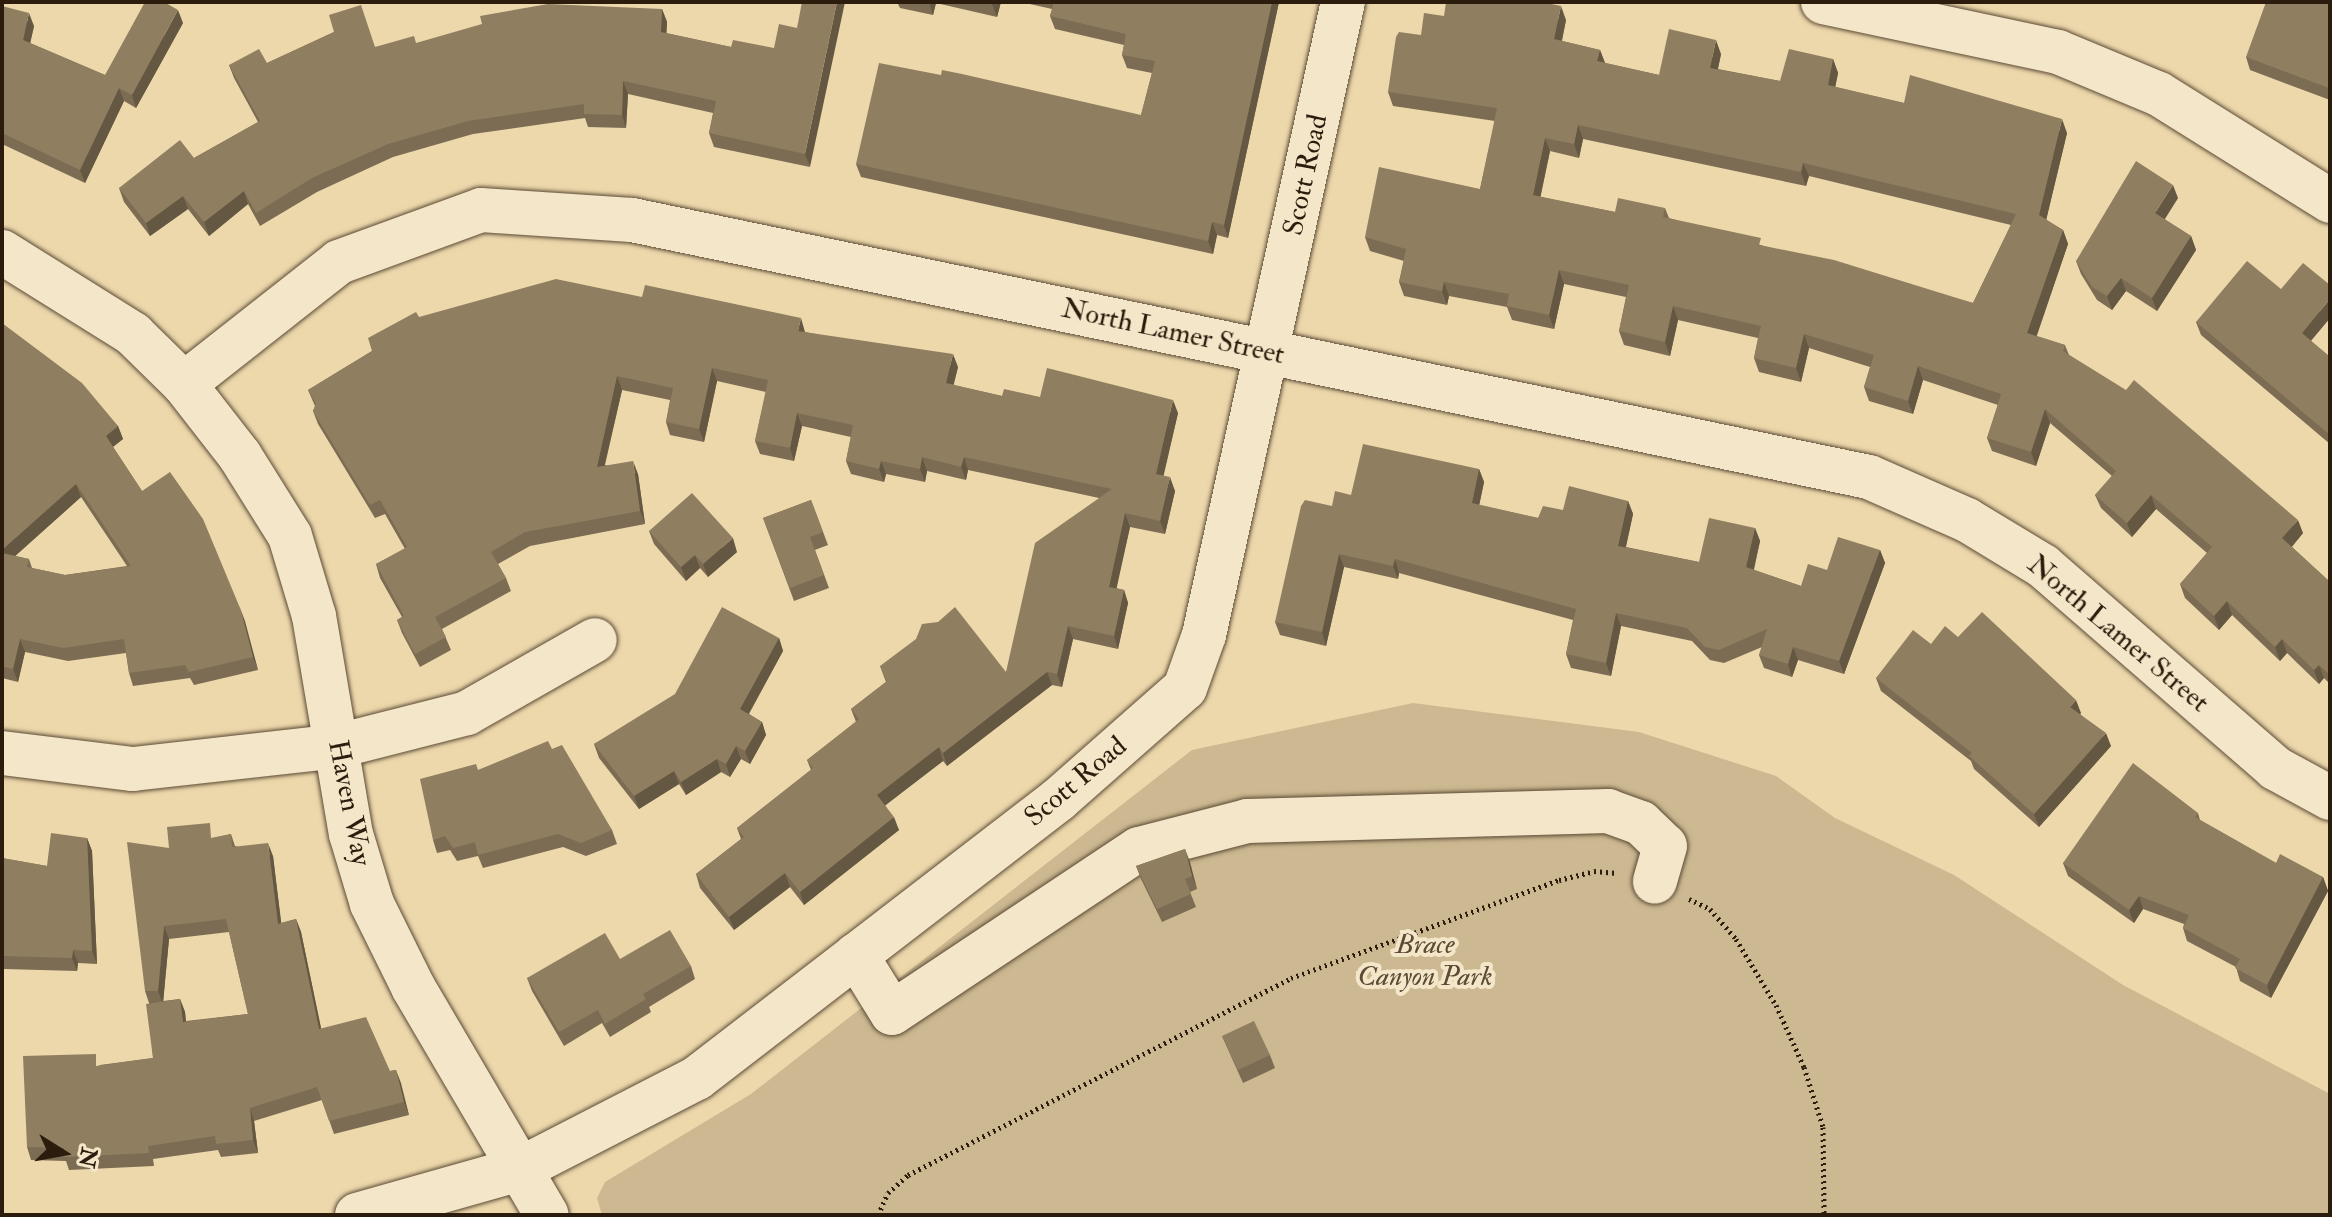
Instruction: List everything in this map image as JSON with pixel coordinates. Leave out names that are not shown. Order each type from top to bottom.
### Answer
[{"type":"street","name":"Scott Road","points":[[357,1215],[520,1169],[697,1078],[1058,800],[1185,688],[1204,635],[1343,2]]},
{"type":"street","points":[[1823,2],[2058,52],[2159,94],[2330,201]]},
{"type":"street","name":"North Lamer Street","points":[[184,384],[339,262],[481,210],[632,220],[1869,477],[1967,520],[2043,566],[2275,768],[2330,798]]},
{"type":"street","points":[[2,252],[133,334],[184,384]]},
{"type":"street","name":"Haven Way","points":[[184,384],[240,456],[290,536],[314,616],[351,834],[372,904],[413,987],[547,1215]]},
{"type":"street","points":[[2,753],[133,769],[338,746],[467,713],[595,640]]},
{"type":"street","points":[[856,955],[892,1013],[1139,849],[1247,821],[1608,811],[1641,823],[1665,846],[1655,882]]},
{"type":"path","points":[[878,1215],[888,1193],[908,1175],[1291,978],[1594,871],[1655,882],[1710,909],[1736,939],[1776,1005],[1823,1127],[1824,1215]]},
{"type":"green space","name":"Brace Canyon Park","points":[[1413,703],[1639,732],[1776,776],[1835,818],[1954,875],[2123,985],[2330,1094],[2330,1215],[602,1215],[597,1198],[605,1182],[751,1094],[1192,750]]},
{"type":"building","points":[[145,2],[164,2],[178,10],[132,95],[119,88],[80,170],[2,133],[2,6],[29,13],[23,40],[105,75]]},
{"type":"building","points":[[802,2],[837,2],[805,154],[709,133],[716,101],[623,81],[622,115],[584,114],[584,104],[468,121],[388,144],[312,178],[256,213],[244,191],[204,222],[183,196],[146,223],[119,188],[180,140],[194,158],[260,121],[229,65],[259,49],[267,63],[334,32],[329,15],[361,5],[375,47],[414,36],[416,43],[482,24],[480,16],[548,4],[662,9],[661,32],[731,47],[733,40],[774,48],[779,24],[797,28]]},
{"type":"building","points":[[1054,2],[1272,2],[1224,225],[1212,222],[1208,241],[856,164],[879,63],[941,75],[942,70],[1141,115],[1155,61],[1122,55],[1126,34],[1050,16]]},
{"type":"building","points":[[1446,2],[1542,2],[1561,6],[1554,39],[1600,50],[1597,61],[1659,75],[1669,29],[1716,40],[1710,68],[1780,81],[1789,49],[1833,59],[1828,85],[1904,103],[1910,75],[2062,119],[2039,215],[2063,230],[2027,333],[2065,345],[2063,351],[2126,390],[2134,380],[2298,520],[2282,538],[2330,582],[2330,675],[2319,665],[2314,670],[2282,639],[2275,647],[2227,601],[2214,616],[2180,584],[2212,547],[2151,495],[2127,523],[2095,495],[2116,471],[2045,409],[2031,452],[1987,438],[2001,394],[1918,366],[1908,401],[1864,387],[1874,355],[1804,334],[1796,368],[1754,358],[1761,326],[1673,306],[1665,342],[1619,331],[1629,285],[1559,270],[1549,315],[1507,306],[1509,294],[1444,282],[1442,291],[1399,282],[1406,249],[1365,237],[1379,167],[1480,189],[1497,108],[1388,92],[1399,32],[1421,35],[1424,13],[1444,16]],"holes":[[[1578,125],[1801,172],[1803,163],[2016,214],[1973,303],[1834,260],[1759,245],[1761,238],[1663,217],[1665,208],[1618,198],[1615,212],[1533,195],[1545,138],[1574,144]]]},
{"type":"building","points":[[2266,2],[2330,2],[2329,88],[2246,57]]},
{"type":"building","points":[[2136,161],[2173,185],[2155,213],[2191,236],[2152,298],[2121,278],[2107,296],[2092,287],[2076,261]]},
{"type":"building","points":[[2247,261],[2281,289],[2303,263],[2330,285],[2330,299],[2302,333],[2330,357],[2330,435],[2196,322]]},
{"type":"building","points":[[556,279],[642,297],[645,285],[801,318],[798,331],[953,354],[946,383],[1002,396],[1004,389],[1040,397],[1047,368],[1173,400],[1156,474],[1170,477],[1160,521],[1125,513],[1109,587],[1124,590],[1114,636],[1068,626],[1057,674],[1047,672],[943,753],[939,747],[877,795],[894,817],[800,892],[785,873],[729,917],[696,874],[744,837],[737,828],[813,768],[807,760],[859,719],[851,709],[887,681],[880,666],[916,639],[922,624],[938,622],[955,607],[1006,672],[1035,543],[1112,489],[964,457],[961,467],[922,457],[920,469],[881,461],[879,469],[846,461],[853,425],[797,413],[790,448],[755,441],[768,380],[712,368],[699,429],[666,422],[673,388],[617,376],[597,467],[633,461],[640,511],[525,532],[491,552],[506,578],[435,617],[446,637],[415,654],[397,620],[404,616],[376,564],[407,547],[380,500],[370,505],[313,411],[316,404],[308,390],[372,351],[368,338],[416,312],[419,317]]},
{"type":"building","points":[[2,323],[82,383],[118,426],[106,436],[142,491],[170,472],[203,519],[240,608],[253,657],[189,672],[185,665],[129,673],[124,639],[63,648],[20,639],[13,669],[2,666],[2,553],[29,559],[27,567],[65,575],[131,566],[76,484],[2,550]]},
{"type":"building","points":[[1363,444],[1479,469],[1472,503],[1538,518],[1543,506],[1563,510],[1569,486],[1628,501],[1618,546],[1699,562],[1709,518],[1755,528],[1746,567],[1801,586],[1808,564],[1827,570],[1838,537],[1880,550],[1839,661],[1793,647],[1788,664],[1759,655],[1767,629],[1719,650],[1705,647],[1687,628],[1616,613],[1606,663],[1566,654],[1576,609],[1395,559],[1393,566],[1339,554],[1322,632],[1275,622],[1301,506],[1305,500],[1332,506],[1335,491],[1351,495]]},
{"type":"building","points":[[692,493],[733,538],[703,564],[695,555],[681,567],[649,531]]},
{"type":"building","points":[[811,500],[823,532],[810,537],[824,575],[790,588],[763,518]]},
{"type":"building","points":[[722,607],[779,638],[740,709],[762,722],[745,751],[736,746],[726,764],[717,759],[681,782],[674,771],[634,796],[594,744],[675,694]]},
{"type":"building","points":[[1982,612],[2076,700],[2070,707],[2106,733],[2034,814],[1969,756],[1972,753],[1876,678],[1913,630],[1931,644],[1945,626],[1958,637]]},
{"type":"building","points":[[548,741],[552,749],[562,745],[612,830],[581,843],[558,834],[478,855],[475,842],[453,848],[445,836],[433,840],[420,779],[476,764],[478,770]]},
{"type":"building","points":[[2133,763],[2198,813],[2195,817],[2276,863],[2280,854],[2323,877],[2267,985],[2235,968],[2240,959],[2183,928],[2189,915],[2139,896],[2129,910],[2063,863]]},
{"type":"building","points":[[210,823],[211,838],[231,834],[232,847],[268,843],[278,924],[296,919],[319,1029],[366,1017],[390,1071],[396,1070],[404,1102],[329,1121],[317,1087],[250,1108],[253,1140],[216,1144],[215,1136],[148,1146],[149,1153],[64,1157],[64,1148],[27,1147],[23,1056],[96,1054],[96,1066],[153,1058],[146,1004],[180,999],[183,1022],[248,1014],[226,919],[164,926],[158,991],[145,991],[127,842],[169,848],[167,827]]},
{"type":"building","points":[[51,833],[87,838],[92,951],[73,950],[72,958],[2,956],[2,858],[47,866]]},
{"type":"building","points":[[1185,849],[1192,876],[1185,879],[1191,894],[1157,909],[1136,866]]},
{"type":"building","points":[[670,930],[691,966],[643,994],[646,999],[605,1024],[598,1010],[559,1032],[527,978],[605,933],[620,959]]},
{"type":"building","points":[[1254,1021],[1270,1055],[1238,1070],[1222,1036]]}]
